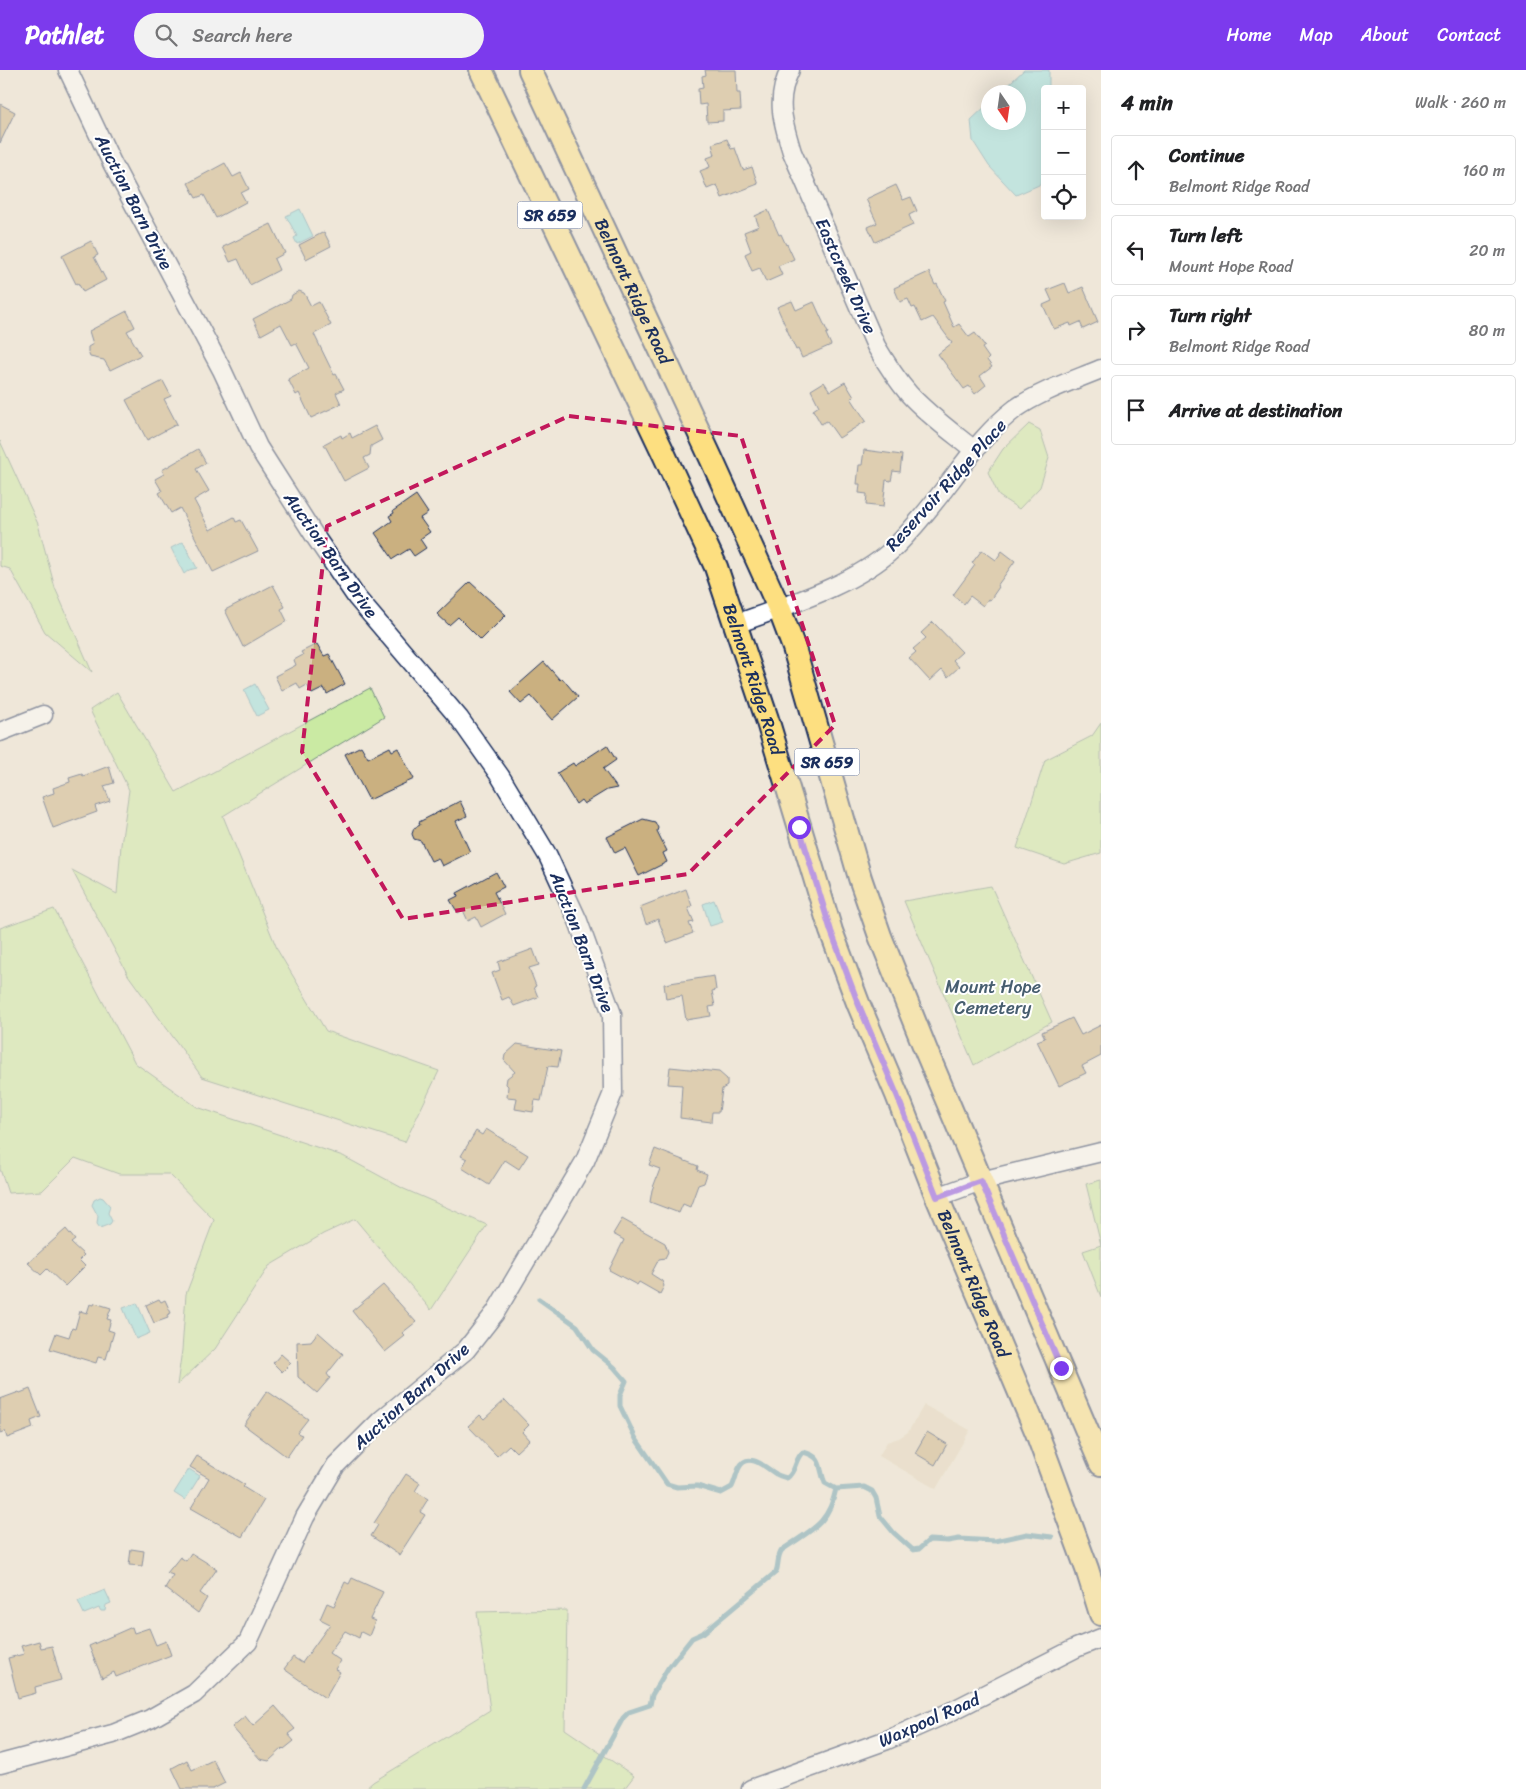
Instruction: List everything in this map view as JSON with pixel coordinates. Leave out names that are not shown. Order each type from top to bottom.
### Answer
[{"type":"main road","name":"Belmont Ridge Road","points":[[481,70],[716,567],[768,719],[831,931],[858,1003],[937,1197],[1037,1433],[1101,1614]]},
{"type":"main road","name":"Belmont Ridge Road","points":[[530,70],[779,608],[794,648],[860,878],[880,936],[1101,1464]]},
{"type":"street","name":"Auction Barn Drive","points":[[0,1764],[113,1734],[150,1719],[194,1694],[248,1642],[305,1517],[336,1465],[381,1420],[466,1350],[495,1313],[585,1161],[613,1093],[612,1014],[578,921],[548,856],[500,776],[464,725],[358,598],[316,538],[258,447],[222,370],[112,163],[68,70]]},
{"type":"street","name":"Eastcreek Drive","points":[[790,70],[782,91],[783,121],[792,152],[876,346],[889,368],[909,394],[974,450]]},
{"type":"street","name":"Reservoir Ridge Place","points":[[736,624],[852,577],[892,550],[995,426],[1015,410],[1038,396],[1101,368]]},
{"type":"street","points":[[0,732],[43,716]]},
{"type":"street","points":[[937,1197],[981,1181],[1101,1152]]},
{"type":"street","name":"Waxpool Road","points":[[751,1789],[896,1736],[948,1713],[1076,1648],[1101,1638]]},
{"type":"highlighted area","points":[[569,416],[741,436],[835,725],[688,874],[403,919],[302,752],[327,526]]},
{"type":"shaded area","points":[[924,1405],[970,1430],[936,1489],[879,1456],[887,1442],[899,1438],[908,1432]]},
{"type":"green space","points":[[1029,424],[1040,430],[1049,458],[1040,487],[1019,509],[999,496],[988,472],[1003,449]]},
{"type":"green space","points":[[0,441],[38,524],[55,588],[92,672],[45,632],[10,569],[0,566]]},
{"type":"green space","points":[[370,688],[384,717],[223,816],[278,951],[326,1031],[439,1071],[405,1142],[202,1077],[128,975],[72,870],[117,894],[121,845],[129,790],[90,710],[117,692],[176,792]]},
{"type":"green space","points":[[1101,723],[1101,853],[1064,864],[1017,848],[1045,760],[1092,736]]},
{"type":"green space","name":"Mount Hope Cemetery","points":[[991,886],[1052,1022],[974,1065],[904,901]]},
{"type":"green space","points":[[54,909],[135,1063],[197,1107],[343,1156],[404,1189],[487,1225],[431,1310],[355,1219],[323,1234],[269,1266],[215,1349],[177,1385],[182,1350],[186,1294],[214,1220],[169,1174],[119,1174],[75,1158],[42,1191],[8,1193],[0,1169],[0,928]]},
{"type":"green space","points":[[1101,1180],[1101,1245],[1086,1184]]},
{"type":"green space","points":[[1101,1245],[1101,1297],[1083,1251]]},
{"type":"green space","points":[[567,1610],[565,1729],[634,1776],[624,1789],[365,1789],[373,1782],[490,1710],[477,1612]]},
{"type":"water","points":[[1024,70],[1049,70],[1049,85],[1041,85],[1041,181],[1039,185],[1016,195],[989,166],[973,141],[971,120],[981,111],[981,130],[1026,130],[1026,85],[1008,85]]},
{"type":"water","points":[[300,209],[313,236],[297,244],[294,238],[297,236],[286,216]]},
{"type":"water","points":[[183,542],[197,568],[189,570],[184,574],[171,548]]},
{"type":"water","points":[[255,684],[269,710],[257,716],[244,690]]},
{"type":"water","points":[[714,900],[723,922],[710,926],[703,904]]},
{"type":"water","points":[[100,1197],[110,1206],[108,1213],[112,1221],[110,1224],[100,1228],[97,1224],[98,1216],[92,1205],[94,1200]]},
{"type":"water","points":[[137,1303],[150,1333],[136,1339],[123,1308]]},
{"type":"water","points":[[189,1469],[200,1476],[185,1500],[174,1493]]},
{"type":"water","points":[[105,1590],[111,1603],[106,1605],[105,1611],[101,1611],[99,1608],[84,1614],[78,1601]]},
{"type":"building","points":[[705,70],[736,70],[737,93],[740,93],[741,110],[723,111],[723,121],[707,122],[706,104],[699,105],[698,89],[703,88],[702,76],[706,75]]},
{"type":"building","points":[[0,104],[15,112],[0,143]]},
{"type":"building","points":[[727,139],[731,149],[735,148],[743,170],[752,167],[758,184],[722,198],[717,185],[707,189],[700,171],[710,167],[707,158],[715,155],[712,144]]},
{"type":"building","points":[[225,163],[233,177],[241,173],[249,189],[241,193],[246,202],[216,218],[204,195],[196,198],[188,183]]},
{"type":"building","points":[[896,185],[903,200],[911,197],[917,211],[909,215],[913,225],[875,242],[868,227],[877,223],[866,199]]},
{"type":"building","points":[[768,210],[779,235],[781,234],[794,259],[778,266],[782,275],[766,282],[760,268],[752,271],[745,254],[751,251],[744,232],[759,226],[755,216]]},
{"type":"building","points":[[271,224],[285,253],[274,259],[279,270],[250,285],[238,259],[230,262],[223,247]]},
{"type":"building","points":[[324,232],[331,246],[306,259],[299,245]]},
{"type":"building","points":[[91,241],[98,255],[94,257],[106,280],[83,292],[78,283],[76,284],[62,256]]},
{"type":"building","points":[[929,272],[945,301],[943,302],[954,327],[959,324],[969,337],[975,333],[985,346],[982,348],[989,358],[987,360],[992,367],[980,376],[986,385],[975,394],[969,386],[964,389],[938,354],[952,343],[933,317],[922,322],[915,307],[912,308],[908,299],[900,302],[894,288]]},
{"type":"building","points":[[1065,283],[1069,293],[1083,287],[1098,322],[1083,329],[1080,322],[1071,326],[1070,323],[1054,329],[1043,305],[1052,301],[1047,290]]},
{"type":"building","points":[[299,291],[304,293],[311,306],[319,302],[331,325],[314,334],[334,375],[336,374],[344,389],[336,393],[341,404],[311,418],[299,393],[296,395],[288,379],[309,368],[296,343],[292,345],[281,324],[261,335],[253,319],[291,299],[292,295]]},
{"type":"building","points":[[792,301],[796,310],[814,302],[828,333],[826,334],[831,345],[802,358],[798,349],[796,350],[777,307]]},
{"type":"building","points":[[127,311],[135,327],[127,331],[141,355],[110,370],[104,360],[90,357],[88,347],[93,344],[89,331]]},
{"type":"building","points":[[163,381],[171,396],[164,399],[177,424],[147,440],[126,400]]},
{"type":"building","points":[[824,382],[830,391],[845,382],[854,397],[851,398],[866,421],[839,438],[827,421],[821,424],[813,410],[819,406],[811,390]]},
{"type":"building","points":[[375,426],[382,440],[371,446],[370,455],[364,458],[369,468],[344,481],[324,444],[341,435],[342,438],[350,433],[352,438]]},
{"type":"building","points":[[198,449],[206,463],[196,469],[209,491],[194,500],[210,530],[234,517],[236,522],[241,520],[258,551],[213,572],[180,508],[171,513],[159,493],[162,491],[155,479],[164,474],[162,470]]},
{"type":"building","points":[[864,450],[902,455],[900,472],[893,471],[891,481],[886,480],[883,507],[866,505],[867,494],[859,493],[860,484],[857,484],[859,465],[862,465]]},
{"type":"building","points":[[416,495],[428,513],[420,518],[430,532],[420,539],[426,548],[414,556],[409,549],[393,559],[375,533],[392,521],[389,516],[394,513],[393,511]]},
{"type":"building","points":[[982,550],[996,560],[1002,551],[1015,561],[997,586],[999,587],[990,600],[988,599],[983,606],[970,596],[964,604],[953,595],[975,565],[972,563]]},
{"type":"building","points":[[470,582],[506,615],[481,640],[458,617],[449,625],[437,614]]},
{"type":"building","points":[[273,585],[285,607],[281,609],[287,621],[243,647],[225,610]]},
{"type":"building","points":[[933,622],[962,652],[953,660],[959,667],[948,677],[942,670],[930,681],[909,658],[916,652],[913,649],[926,638],[921,633]]},
{"type":"building","points":[[317,644],[324,656],[329,654],[345,684],[327,694],[324,688],[312,694],[307,685],[300,689],[297,683],[282,691],[275,676],[296,665],[294,660],[303,655],[301,652]]},
{"type":"building","points":[[544,662],[560,680],[562,678],[578,697],[552,720],[531,696],[521,704],[510,692]]},
{"type":"building","points":[[607,745],[616,760],[603,769],[617,788],[607,790],[584,804],[581,800],[576,804],[557,773],[573,763],[575,766]]},
{"type":"building","points":[[361,746],[368,758],[390,747],[392,751],[398,748],[414,779],[369,800],[345,754]]},
{"type":"building","points":[[109,766],[114,783],[104,786],[110,801],[95,806],[97,812],[53,828],[42,797],[54,793],[53,788],[70,782],[69,778],[82,774],[83,776]]},
{"type":"building","points":[[460,801],[467,816],[456,821],[470,852],[442,866],[438,858],[431,861],[421,841],[414,839],[412,834],[414,828],[420,825],[419,822]]},
{"type":"building","points":[[643,819],[655,822],[658,828],[657,831],[667,851],[663,853],[667,862],[639,876],[625,848],[615,853],[607,837]]},
{"type":"building","points":[[496,872],[504,887],[494,892],[505,914],[481,927],[476,917],[468,921],[463,910],[458,913],[450,900],[458,896],[457,893]]},
{"type":"building","points":[[686,889],[692,906],[688,908],[694,922],[689,923],[693,933],[667,943],[658,919],[646,924],[640,907]]},
{"type":"building","points":[[533,949],[539,965],[529,968],[538,997],[514,1006],[509,997],[502,1000],[492,973],[500,970],[498,962]]},
{"type":"building","points":[[714,976],[716,990],[712,991],[715,1006],[709,1007],[711,1016],[686,1020],[682,996],[666,999],[664,984]]},
{"type":"building","points":[[1072,1018],[1081,1035],[1101,1025],[1101,1056],[1082,1066],[1086,1073],[1059,1086],[1037,1041],[1045,1038],[1042,1032]]},
{"type":"building","points":[[517,1044],[561,1051],[558,1067],[548,1066],[541,1101],[535,1100],[533,1112],[515,1109],[517,1098],[507,1097],[507,1078],[515,1072],[504,1060],[505,1055]]},
{"type":"building","points":[[670,1067],[719,1072],[727,1079],[727,1086],[722,1089],[719,1112],[712,1112],[711,1122],[680,1118],[682,1085],[668,1084]]},
{"type":"building","points":[[486,1129],[528,1155],[519,1169],[505,1160],[489,1185],[462,1168],[467,1159],[461,1156],[476,1131],[482,1135]]},
{"type":"building","points":[[655,1149],[698,1166],[697,1170],[707,1174],[704,1183],[698,1185],[690,1207],[683,1204],[679,1213],[650,1202],[652,1190],[660,1169],[649,1165]]},
{"type":"building","points":[[622,1219],[665,1243],[668,1252],[665,1258],[659,1259],[651,1274],[662,1281],[664,1286],[660,1294],[639,1282],[637,1285],[609,1270],[624,1240],[613,1234]]},
{"type":"building","points":[[66,1229],[75,1240],[71,1243],[84,1255],[79,1260],[85,1266],[65,1286],[47,1269],[41,1275],[28,1263]]},
{"type":"building","points":[[383,1285],[416,1322],[402,1333],[405,1336],[385,1352],[352,1311]]},
{"type":"building","points":[[159,1299],[161,1302],[165,1300],[171,1313],[167,1315],[168,1318],[154,1323],[146,1305]]},
{"type":"building","points":[[95,1303],[111,1308],[107,1319],[111,1320],[108,1330],[114,1332],[106,1359],[98,1357],[96,1363],[50,1349],[56,1333],[69,1337],[72,1328],[75,1329],[80,1311],[87,1313],[90,1304],[94,1305]]},
{"type":"building","points":[[318,1332],[343,1354],[327,1374],[330,1378],[317,1393],[298,1377],[297,1342],[311,1341]]},
{"type":"building","points":[[281,1354],[291,1363],[282,1372],[273,1363]]},
{"type":"building","points":[[30,1389],[41,1417],[31,1421],[33,1428],[7,1438],[5,1431],[0,1433],[0,1399]]},
{"type":"building","points":[[267,1391],[308,1419],[297,1433],[302,1435],[287,1457],[244,1425]]},
{"type":"building","points":[[505,1400],[529,1425],[522,1432],[529,1440],[516,1452],[509,1445],[497,1456],[468,1426],[480,1415],[484,1419]]},
{"type":"building","points":[[927,1432],[947,1444],[935,1465],[915,1453]]},
{"type":"building","points":[[197,1456],[245,1485],[243,1487],[264,1500],[242,1537],[191,1508],[209,1478],[190,1467]]},
{"type":"building","points":[[406,1474],[420,1483],[415,1491],[428,1499],[420,1512],[425,1515],[399,1555],[371,1536],[378,1525],[374,1523]]},
{"type":"building","points":[[131,1549],[144,1551],[142,1566],[129,1565]]},
{"type":"building","points":[[191,1553],[217,1569],[200,1593],[207,1598],[198,1613],[165,1588],[173,1575],[167,1573],[180,1557],[186,1561]]},
{"type":"building","points":[[352,1578],[383,1592],[370,1619],[375,1621],[369,1636],[361,1632],[359,1638],[345,1631],[329,1653],[341,1661],[335,1669],[340,1672],[325,1698],[284,1669],[293,1657],[302,1663],[330,1624],[320,1619],[327,1603],[334,1606],[345,1582],[349,1584]]},
{"type":"building","points":[[132,1627],[134,1633],[149,1628],[156,1645],[166,1641],[171,1655],[116,1677],[114,1672],[102,1678],[89,1646]]},
{"type":"building","points":[[39,1641],[41,1648],[52,1646],[61,1680],[35,1687],[36,1693],[18,1698],[8,1658],[24,1654],[21,1646]]},
{"type":"building","points":[[275,1706],[295,1729],[288,1734],[294,1741],[269,1761],[260,1759],[232,1727],[245,1716],[253,1726]]},
{"type":"building","points":[[187,1760],[192,1770],[213,1760],[225,1783],[213,1789],[182,1789],[172,1768]]},
{"type":"waterway","points":[[539,1299],[577,1326],[593,1350],[614,1367],[626,1381],[620,1395],[620,1406],[636,1439],[667,1484],[677,1487],[697,1486],[721,1493],[732,1487],[739,1468],[747,1460],[757,1462],[777,1475],[787,1478],[803,1452],[810,1454],[817,1460],[825,1483],[836,1489],[864,1487],[872,1491],[876,1498],[880,1516],[894,1533],[913,1550],[919,1549],[929,1540],[995,1541],[1027,1534],[1052,1537]]},
{"type":"waterway","points":[[584,1789],[623,1718],[629,1712],[650,1705],[652,1695],[668,1668],[692,1638],[703,1633],[776,1572],[779,1555],[782,1550],[809,1532],[823,1519],[833,1501],[836,1489]]},
{"type":"route","points":[[799,827],[831,931],[858,1003],[937,1197],[981,1181],[1061,1368]]}]
